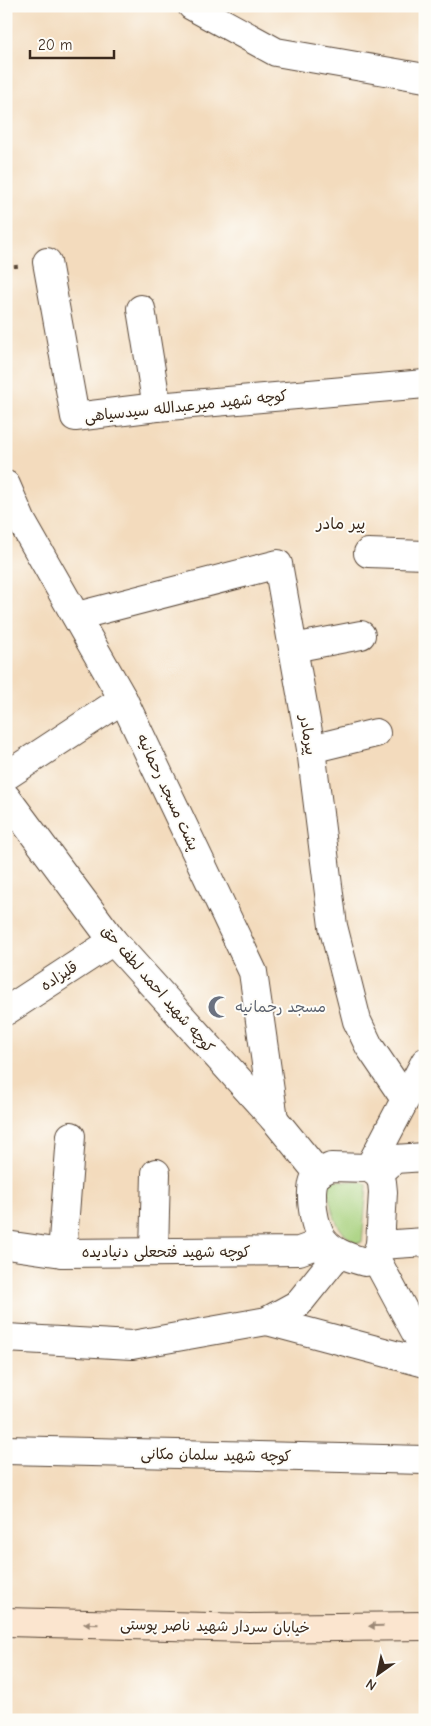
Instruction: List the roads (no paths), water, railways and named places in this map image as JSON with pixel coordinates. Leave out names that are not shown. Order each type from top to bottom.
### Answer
[{"type":"main road","name":"خیابان سردار شهید ناصر پوستی","points":[[6,1622],[250,1628],[425,1626]]},
{"type":"street","points":[[192,6],[276,52],[425,78]]},
{"type":"street","name":"کوچه شهید میرعبدالله سیدسیاهی","points":[[47,262],[75,417],[157,407],[425,384]]},
{"type":"street","points":[[141,309],[157,407]]},
{"type":"street","name":"پشت مسجد رحمانیه","points":[[6,485],[14,527],[77,616],[123,699],[253,972],[274,1119]]},
{"type":"street","points":[[368,553],[425,555]]},
{"type":"street","name":"پیرمادر","points":[[77,616],[278,564],[311,749],[333,926],[357,1021],[369,1046],[406,1099]]},
{"type":"street","points":[[294,648],[361,635]]},
{"type":"street","points":[[6,776],[123,699]]},
{"type":"street","points":[[311,749],[376,733]]},
{"type":"street","name":"کوچه شهید احمد لطف حق","points":[[6,797],[113,941],[274,1119],[319,1174]]},
{"type":"street","name":"قلیزاده","points":[[6,1010],[113,941]]},
{"type":"street","points":[[374,1171],[406,1099],[425,1062]]},
{"type":"street","points":[[62,1253],[70,1136]]},
{"type":"street","points":[[425,1157],[395,1159],[374,1171],[331,1167],[316,1177],[312,1188],[316,1230],[332,1247],[365,1262],[378,1251],[425,1242]]},
{"type":"street","points":[[374,1171],[382,1182],[383,1192],[378,1251],[425,1350]]},
{"type":"street","points":[[154,1252],[156,1173]]},
{"type":"street","name":"کوچه شهید فتحعلی دنیادیده","points":[[6,1245],[62,1253],[299,1251],[332,1247]]},
{"type":"street","points":[[6,1338],[132,1345],[267,1321],[298,1304],[332,1247]]},
{"type":"street","points":[[267,1321],[425,1363]]},
{"type":"street","name":"کوچه شهید سلمان مکانی","points":[[6,1450],[425,1460]]},
{"type":"place","name":"مسجد رحمانیه","points":[[219,1007]]},
{"type":"district","name":"پیر مادر","points":[[341,523]]}]
